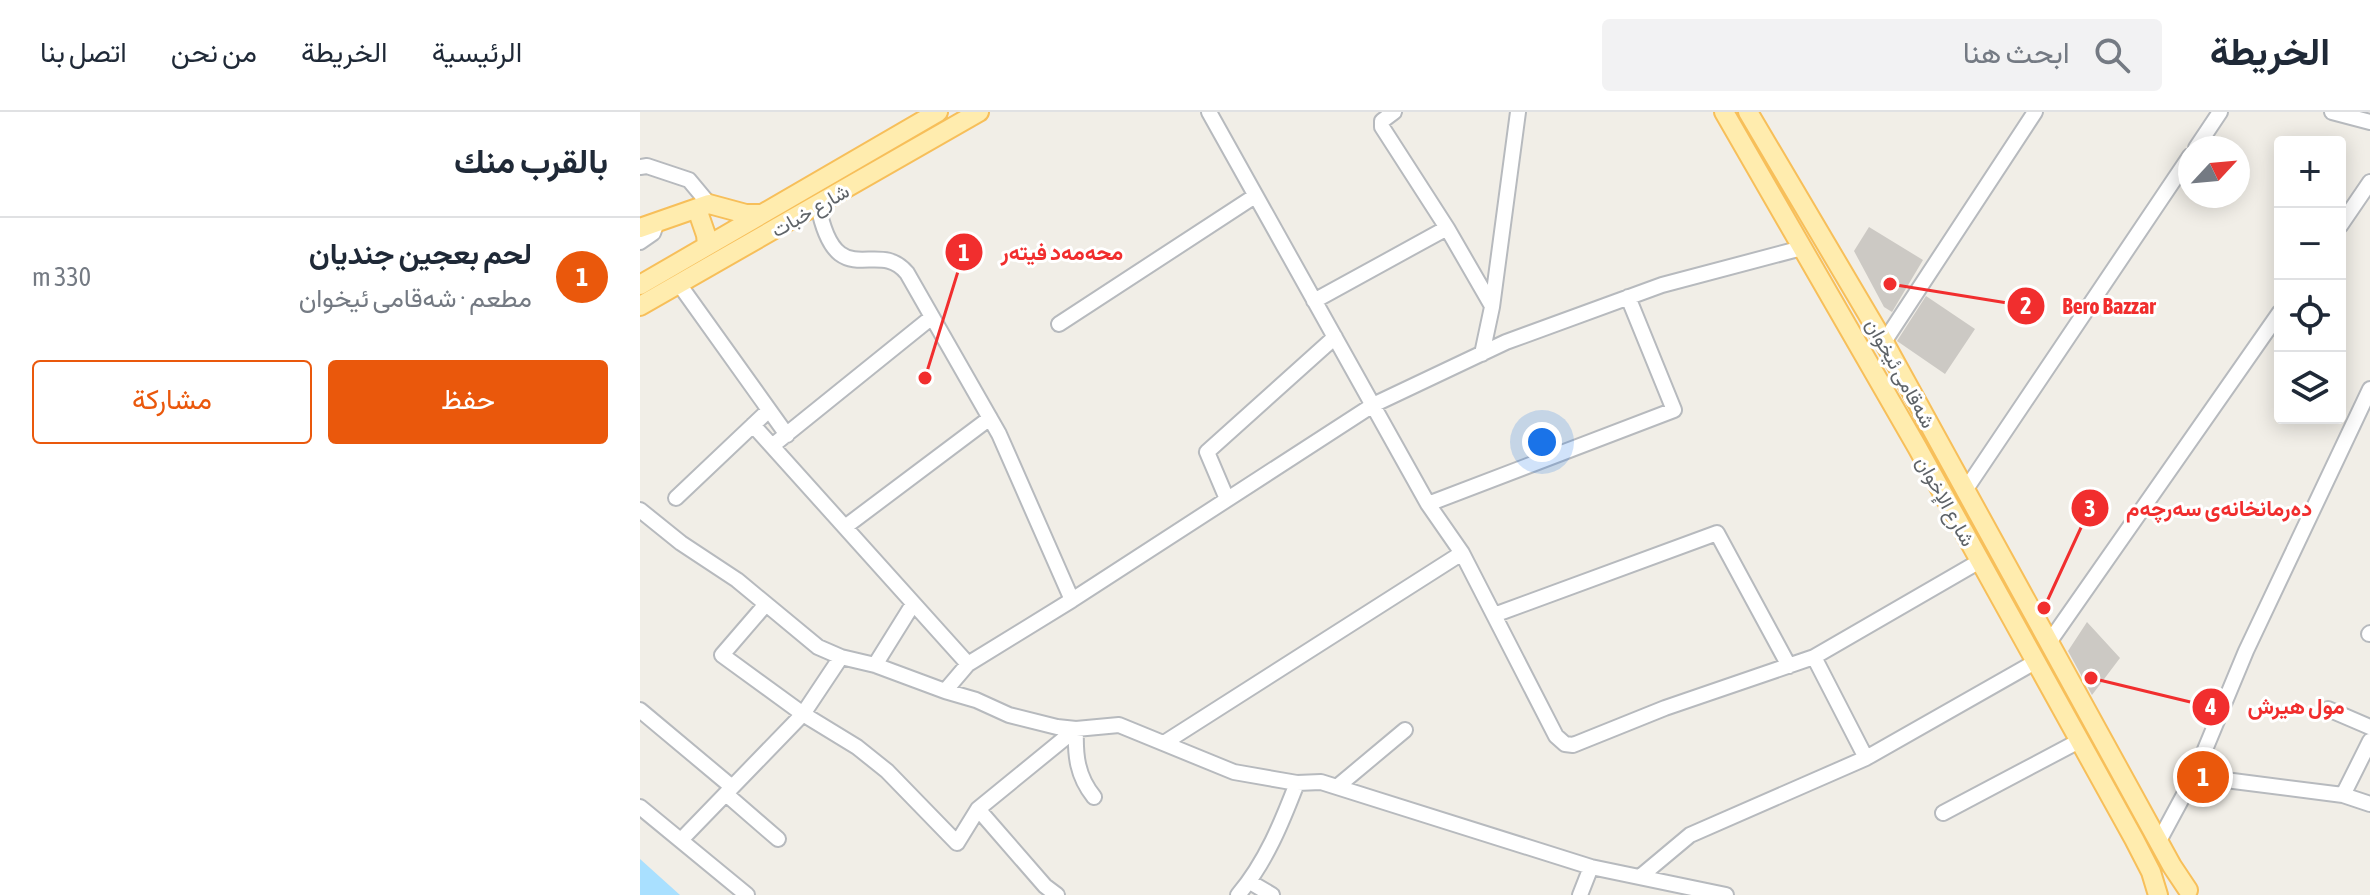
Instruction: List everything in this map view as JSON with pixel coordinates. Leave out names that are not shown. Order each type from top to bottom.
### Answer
[{"type":"main road","name":"شارع خبات","points":[[640,285],[938,112]]},
{"type":"main road","name":"شارع خبات","points":[[640,306],[979,112]]},
{"type":"main road","name":"شارع الإخوان","points":[[1724,112],[1917,447],[2143,855],[2158,895]]},
{"type":"main road","name":"شەقامی ئیخوان","points":[[1748,112],[1937,436],[2159,841],[2193,892]]},
{"type":"main road","points":[[648,225],[703,206],[761,214]]},
{"type":"main road","points":[[703,206],[707,245]]},
{"type":"main road","points":[[1917,447],[1937,436]]},
{"type":"main road","points":[[2169,895],[2193,892]]},
{"type":"street","points":[[1209,112],[1428,504],[1462,553],[1556,736],[1565,744],[1573,745],[1665,708],[1814,657],[1980,561]]},
{"type":"street","points":[[1394,112],[1382,121],[1382,127],[1447,228],[1492,307]]},
{"type":"street","points":[[1482,354],[1492,307],[1518,112]]},
{"type":"street","points":[[1884,342],[2035,112]]},
{"type":"street","points":[[2204,136],[2220,112]]},
{"type":"street","points":[[2332,112],[2370,122]]},
{"type":"street","points":[[640,167],[647,166],[689,180],[703,206]]},
{"type":"street","points":[[1966,489],[2178,174]]},
{"type":"street","points":[[2346,218],[2368,188]]},
{"type":"street","points":[[1059,324],[1255,196]]},
{"type":"street","points":[[818,205],[824,232],[832,247],[853,259],[891,262],[902,267],[990,418],[1072,600]]},
{"type":"street","points":[[640,242],[653,233],[648,225]]},
{"type":"street","points":[[1314,301],[1447,228]]},
{"type":"street","points":[[945,691],[968,664],[1373,405],[1506,342],[1628,297],[1802,248]]},
{"type":"street","points":[[679,284],[787,435]]},
{"type":"street","points":[[1428,504],[1674,410],[1628,297]]},
{"type":"street","points":[[772,446],[932,317]]},
{"type":"street","points":[[2050,641],[2274,321]]},
{"type":"street","points":[[1227,499],[1207,452],[1335,337]]},
{"type":"street","points":[[2159,841],[2194,776],[2246,651],[2369,398]]},
{"type":"street","points":[[676,498],[769,410]]},
{"type":"street","points":[[845,527],[990,418]]},
{"type":"street","points":[[753,425],[968,664]]},
{"type":"street","points":[[640,510],[681,543],[737,580],[818,647],[841,657],[875,665],[976,700],[1009,715],[1076,729],[1119,725],[1234,772],[1297,783],[1321,782],[1338,786],[1591,867],[1726,895]]},
{"type":"street","points":[[1494,615],[1717,533],[1789,666]]},
{"type":"street","points":[[1164,743],[1462,553]]},
{"type":"street","points":[[766,604],[722,655],[803,714],[857,747],[887,771],[957,843],[978,809],[1076,729]]},
{"type":"street","points":[[875,665],[913,604]]},
{"type":"street","points":[[681,840],[803,714],[841,657]]},
{"type":"street","points":[[1814,657],[1866,758]]},
{"type":"street","points":[[1641,876],[1690,835],[1866,758],[2035,662]]},
{"type":"street","points":[[2328,709],[2370,727]]},
{"type":"street","points":[[640,710],[778,839]]},
{"type":"street","points":[[1076,729],[1077,765],[1083,783],[1094,797]]},
{"type":"street","points":[[1338,786],[1405,730]]},
{"type":"street","points":[[1943,813],[2079,741]]},
{"type":"street","points":[[2343,795],[2370,741]]},
{"type":"street","points":[[2194,776],[2343,795],[2370,804]]},
{"type":"street","points":[[1238,895],[1250,882],[1279,830],[1297,783]]},
{"type":"street","points":[[640,807],[747,895]]},
{"type":"street","points":[[978,809],[1045,886],[1057,895]]},
{"type":"street","points":[[1580,895],[1591,867]]},
{"type":"street","points":[[1250,882],[1272,895]]},
{"type":"water","points":[[640,859],[680,895],[640,895]]},
{"type":"building","points":[[1869,227],[1923,260],[1892,312],[1884,307],[1854,251]]},
{"type":"building","points":[[1926,296],[1975,329],[1945,374],[1897,341]]},
{"type":"building","points":[[2087,622],[2120,658],[2092,695],[2068,651]]},
{"type":"place","name":"Bero Bazzar","points":[[1890,284]]},
{"type":"place","name":"محەمەد فیتەر","points":[[925,378]]},
{"type":"place","name":"دەرمانخانەی سەرچەم","points":[[2044,608]]},
{"type":"place","name":"مول هيرش","points":[[2091,678]]},
{"type":"place","name":"لحم بعجين جنديان","points":[[2203,777]]}]
